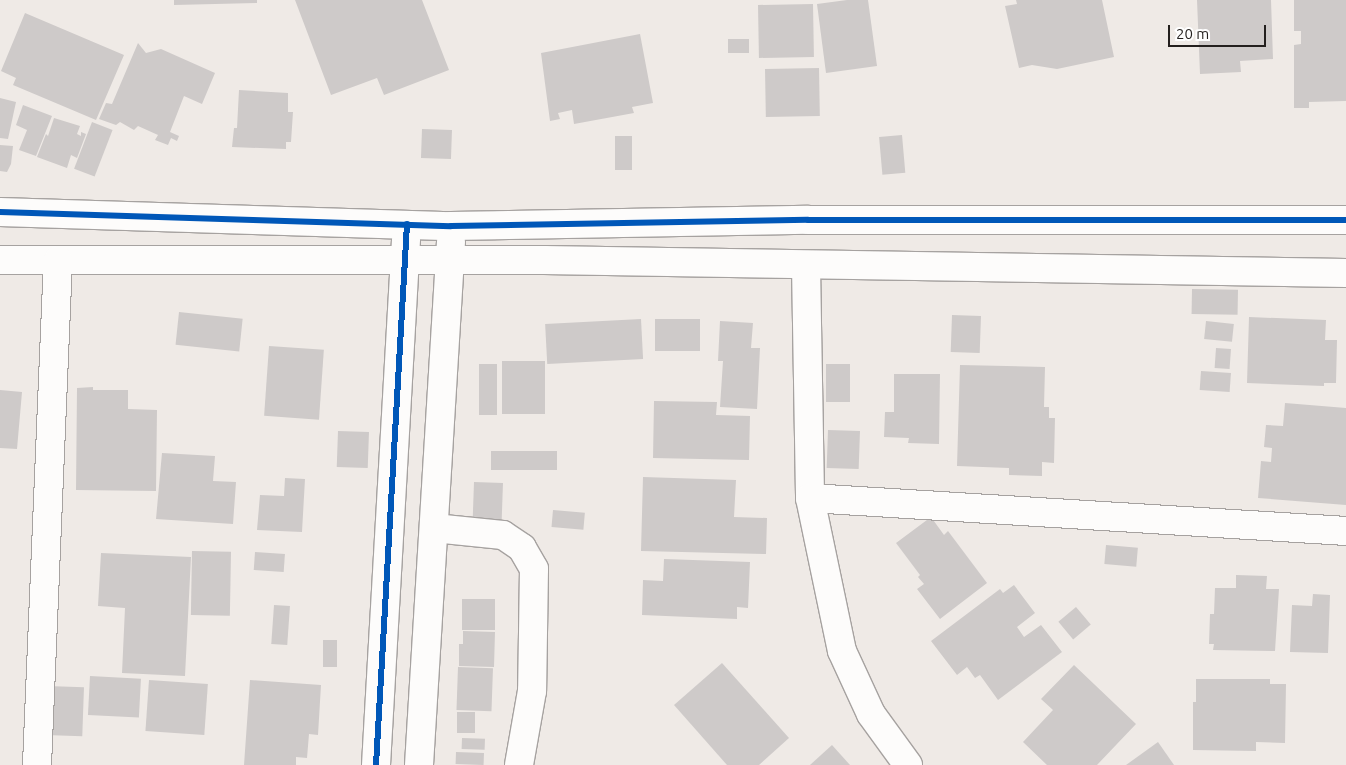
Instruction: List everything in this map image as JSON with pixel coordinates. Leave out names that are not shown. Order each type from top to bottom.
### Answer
[{"type":"street","points":[[0,212],[451,226],[808,220],[1346,220]]},
{"type":"street","points":[[376,765],[407,224]]},
{"type":"street","points":[[419,765],[451,226]]},
{"type":"street","points":[[0,260],[554,260],[806,266],[1346,273]]},
{"type":"street","points":[[37,765],[58,260]]},
{"type":"street","points":[[806,266],[810,498],[842,651],[871,714],[908,765]]},
{"type":"street","points":[[810,498],[1346,532]]},
{"type":"street","points":[[434,528],[503,535],[522,548],[534,569],[532,691],[519,765]]},
{"type":"building","points":[[174,0],[257,0],[257,3],[174,5]]},
{"type":"building","points":[[295,0],[422,0],[449,70],[384,95],[377,78],[331,95]]},
{"type":"building","points":[[847,0],[868,0],[877,66],[826,73],[817,4]]},
{"type":"building","points":[[1016,0],[1102,0],[1114,57],[1057,69],[1032,65],[1019,68],[1005,6],[1017,4]]},
{"type":"building","points":[[1197,0],[1271,0],[1273,59],[1240,61],[1241,72],[1200,74]]},
{"type":"building","points":[[1294,0],[1346,0],[1346,101],[1309,102],[1309,108],[1294,108],[1294,45],[1301,44],[1301,31],[1294,31]]},
{"type":"building","points":[[813,4],[814,57],[759,58],[758,5]]},
{"type":"building","points":[[25,13],[124,55],[96,120],[13,85],[16,78],[1,71]]},
{"type":"building","points":[[640,34],[653,103],[632,107],[634,113],[574,124],[572,110],[558,113],[560,119],[550,121],[541,53]]},
{"type":"building","points":[[728,39],[749,39],[749,53],[728,53]]},
{"type":"building","points":[[138,43],[146,53],[161,49],[215,73],[202,104],[184,96],[170,132],[179,136],[177,141],[171,138],[168,145],[155,140],[158,135],[138,126],[134,130],[120,122],[116,125],[99,119],[106,103],[112,104]]},
{"type":"building","points":[[819,68],[820,116],[766,117],[765,69]]},
{"type":"building","points":[[239,90],[288,93],[288,112],[293,112],[291,142],[286,142],[286,149],[232,147],[234,128],[237,128]]},
{"type":"building","points":[[0,98],[16,102],[8,139],[0,138]]},
{"type":"building","points":[[23,105],[52,116],[36,156],[19,150],[27,130],[16,125]]},
{"type":"building","points":[[54,118],[80,126],[77,134],[81,136],[81,132],[86,134],[77,158],[71,155],[67,168],[37,157],[46,134],[48,136]]},
{"type":"building","points":[[92,122],[113,130],[95,177],[74,169]]},
{"type":"building","points":[[422,129],[452,130],[451,159],[421,158]]},
{"type":"building","points":[[902,135],[905,173],[882,175],[879,137]]},
{"type":"building","points":[[615,136],[632,136],[632,170],[615,170]]},
{"type":"building","points":[[0,145],[13,146],[11,164],[7,172],[0,171]]},
{"type":"building","points":[[1192,289],[1238,290],[1238,315],[1192,314]]},
{"type":"building","points":[[179,312],[243,319],[239,352],[176,345]]},
{"type":"building","points":[[952,315],[981,316],[980,353],[951,352]]},
{"type":"building","points":[[1249,317],[1326,320],[1325,340],[1337,340],[1336,383],[1324,383],[1324,386],[1247,383]]},
{"type":"building","points":[[641,319],[643,359],[547,364],[545,324]]},
{"type":"building","points":[[655,319],[700,319],[700,351],[655,351]]},
{"type":"building","points":[[720,321],[753,323],[751,348],[760,348],[757,409],[720,407],[723,361],[718,361]]},
{"type":"building","points":[[1206,321],[1234,324],[1232,342],[1204,339]]},
{"type":"building","points":[[269,346],[324,350],[319,420],[264,416]]},
{"type":"building","points":[[1216,348],[1231,349],[1230,369],[1215,368]]},
{"type":"building","points":[[502,361],[545,361],[545,414],[502,414]]},
{"type":"building","points":[[479,364],[497,364],[497,415],[479,415]]},
{"type":"building","points":[[826,364],[850,364],[850,402],[826,402]]},
{"type":"building","points":[[960,365],[1045,367],[1044,407],[1049,407],[1049,418],[1055,418],[1054,463],[1042,462],[1042,476],[1009,475],[1009,468],[957,466]]},
{"type":"building","points":[[1201,371],[1231,373],[1230,392],[1200,390]]},
{"type":"building","points":[[894,374],[940,374],[939,444],[908,443],[909,438],[884,437],[885,412],[894,412]]},
{"type":"building","points":[[93,387],[93,390],[128,390],[128,409],[157,410],[156,491],[76,490],[77,388]]},
{"type":"building","points":[[0,390],[22,392],[17,449],[0,448]]},
{"type":"building","points":[[654,401],[717,402],[716,415],[750,416],[749,460],[653,458]]},
{"type":"building","points":[[1285,403],[1346,408],[1346,505],[1258,498],[1261,461],[1271,462],[1272,448],[1264,447],[1266,425],[1283,426]]},
{"type":"building","points":[[828,430],[860,431],[859,469],[827,468]]},
{"type":"building","points":[[338,431],[369,432],[368,468],[337,467]]},
{"type":"building","points":[[491,451],[557,451],[557,470],[491,470]]},
{"type":"building","points":[[162,453],[215,456],[213,481],[236,482],[233,524],[156,519]]},
{"type":"building","points":[[643,477],[736,480],[734,517],[767,518],[766,554],[641,551]]},
{"type":"building","points":[[285,478],[305,479],[302,532],[257,530],[260,495],[284,496]]},
{"type":"building","points":[[474,482],[503,483],[501,530],[472,529]]},
{"type":"building","points":[[553,510],[585,513],[583,530],[552,527]]},
{"type":"building","points":[[931,517],[944,535],[948,531],[987,583],[940,619],[917,589],[924,584],[918,577],[920,575],[896,543]]},
{"type":"building","points":[[1106,545],[1138,548],[1136,567],[1104,564]]},
{"type":"building","points":[[192,551],[231,552],[230,616],[191,615]]},
{"type":"building","points":[[255,552],[285,554],[284,572],[254,570]]},
{"type":"building","points":[[101,553],[191,557],[185,676],[122,673],[125,608],[98,606]]},
{"type":"building","points":[[664,559],[750,562],[748,608],[737,607],[737,619],[642,615],[643,580],[663,581]]},
{"type":"building","points":[[1236,575],[1267,576],[1266,589],[1279,589],[1275,651],[1213,650],[1214,644],[1209,644],[1210,614],[1214,614],[1215,588],[1236,588]]},
{"type":"building","points":[[1014,585],[1035,613],[1017,627],[1024,637],[1041,625],[1062,652],[998,700],[980,675],[975,678],[967,667],[957,675],[931,641],[1000,589],[1003,593]]},
{"type":"building","points":[[1313,594],[1330,595],[1328,653],[1290,652],[1292,605],[1312,606]]},
{"type":"building","points":[[462,599],[495,599],[495,630],[462,630]]},
{"type":"building","points":[[274,605],[290,606],[287,645],[271,644]]},
{"type":"building","points":[[1076,607],[1091,625],[1073,639],[1058,622]]},
{"type":"building","points":[[463,631],[495,632],[494,667],[459,666],[459,644],[463,644]]},
{"type":"building","points":[[323,640],[337,640],[337,667],[323,667]]},
{"type":"building","points":[[722,663],[789,738],[759,765],[727,765],[674,705]]},
{"type":"building","points":[[1074,665],[1136,724],[1097,765],[1047,765],[1023,742],[1053,710],[1041,699]]},
{"type":"building","points":[[458,667],[493,668],[491,711],[456,710]]},
{"type":"building","points":[[90,676],[141,679],[139,718],[88,715]]},
{"type":"building","points":[[1196,679],[1270,679],[1270,684],[1286,684],[1285,743],[1256,742],[1256,751],[1193,750],[1193,702],[1196,702]]},
{"type":"building","points":[[149,680],[208,684],[204,735],[145,731]]},
{"type":"building","points":[[250,680],[321,685],[318,735],[309,734],[307,758],[296,757],[296,765],[244,765]]},
{"type":"building","points":[[47,686],[84,687],[82,736],[45,735]]},
{"type":"building","points":[[457,712],[475,712],[475,733],[457,733]]},
{"type":"building","points":[[462,738],[485,739],[485,750],[462,749]]},
{"type":"building","points":[[1158,742],[1174,765],[1126,765]]},
{"type":"building","points":[[832,745],[850,765],[810,765]]},
{"type":"building","points":[[456,752],[484,753],[484,765],[456,764]]},
{"type":"cycle path","points":[[0,212],[451,226],[808,220],[1346,220]]},
{"type":"cycle path","points":[[376,765],[407,224]]}]
